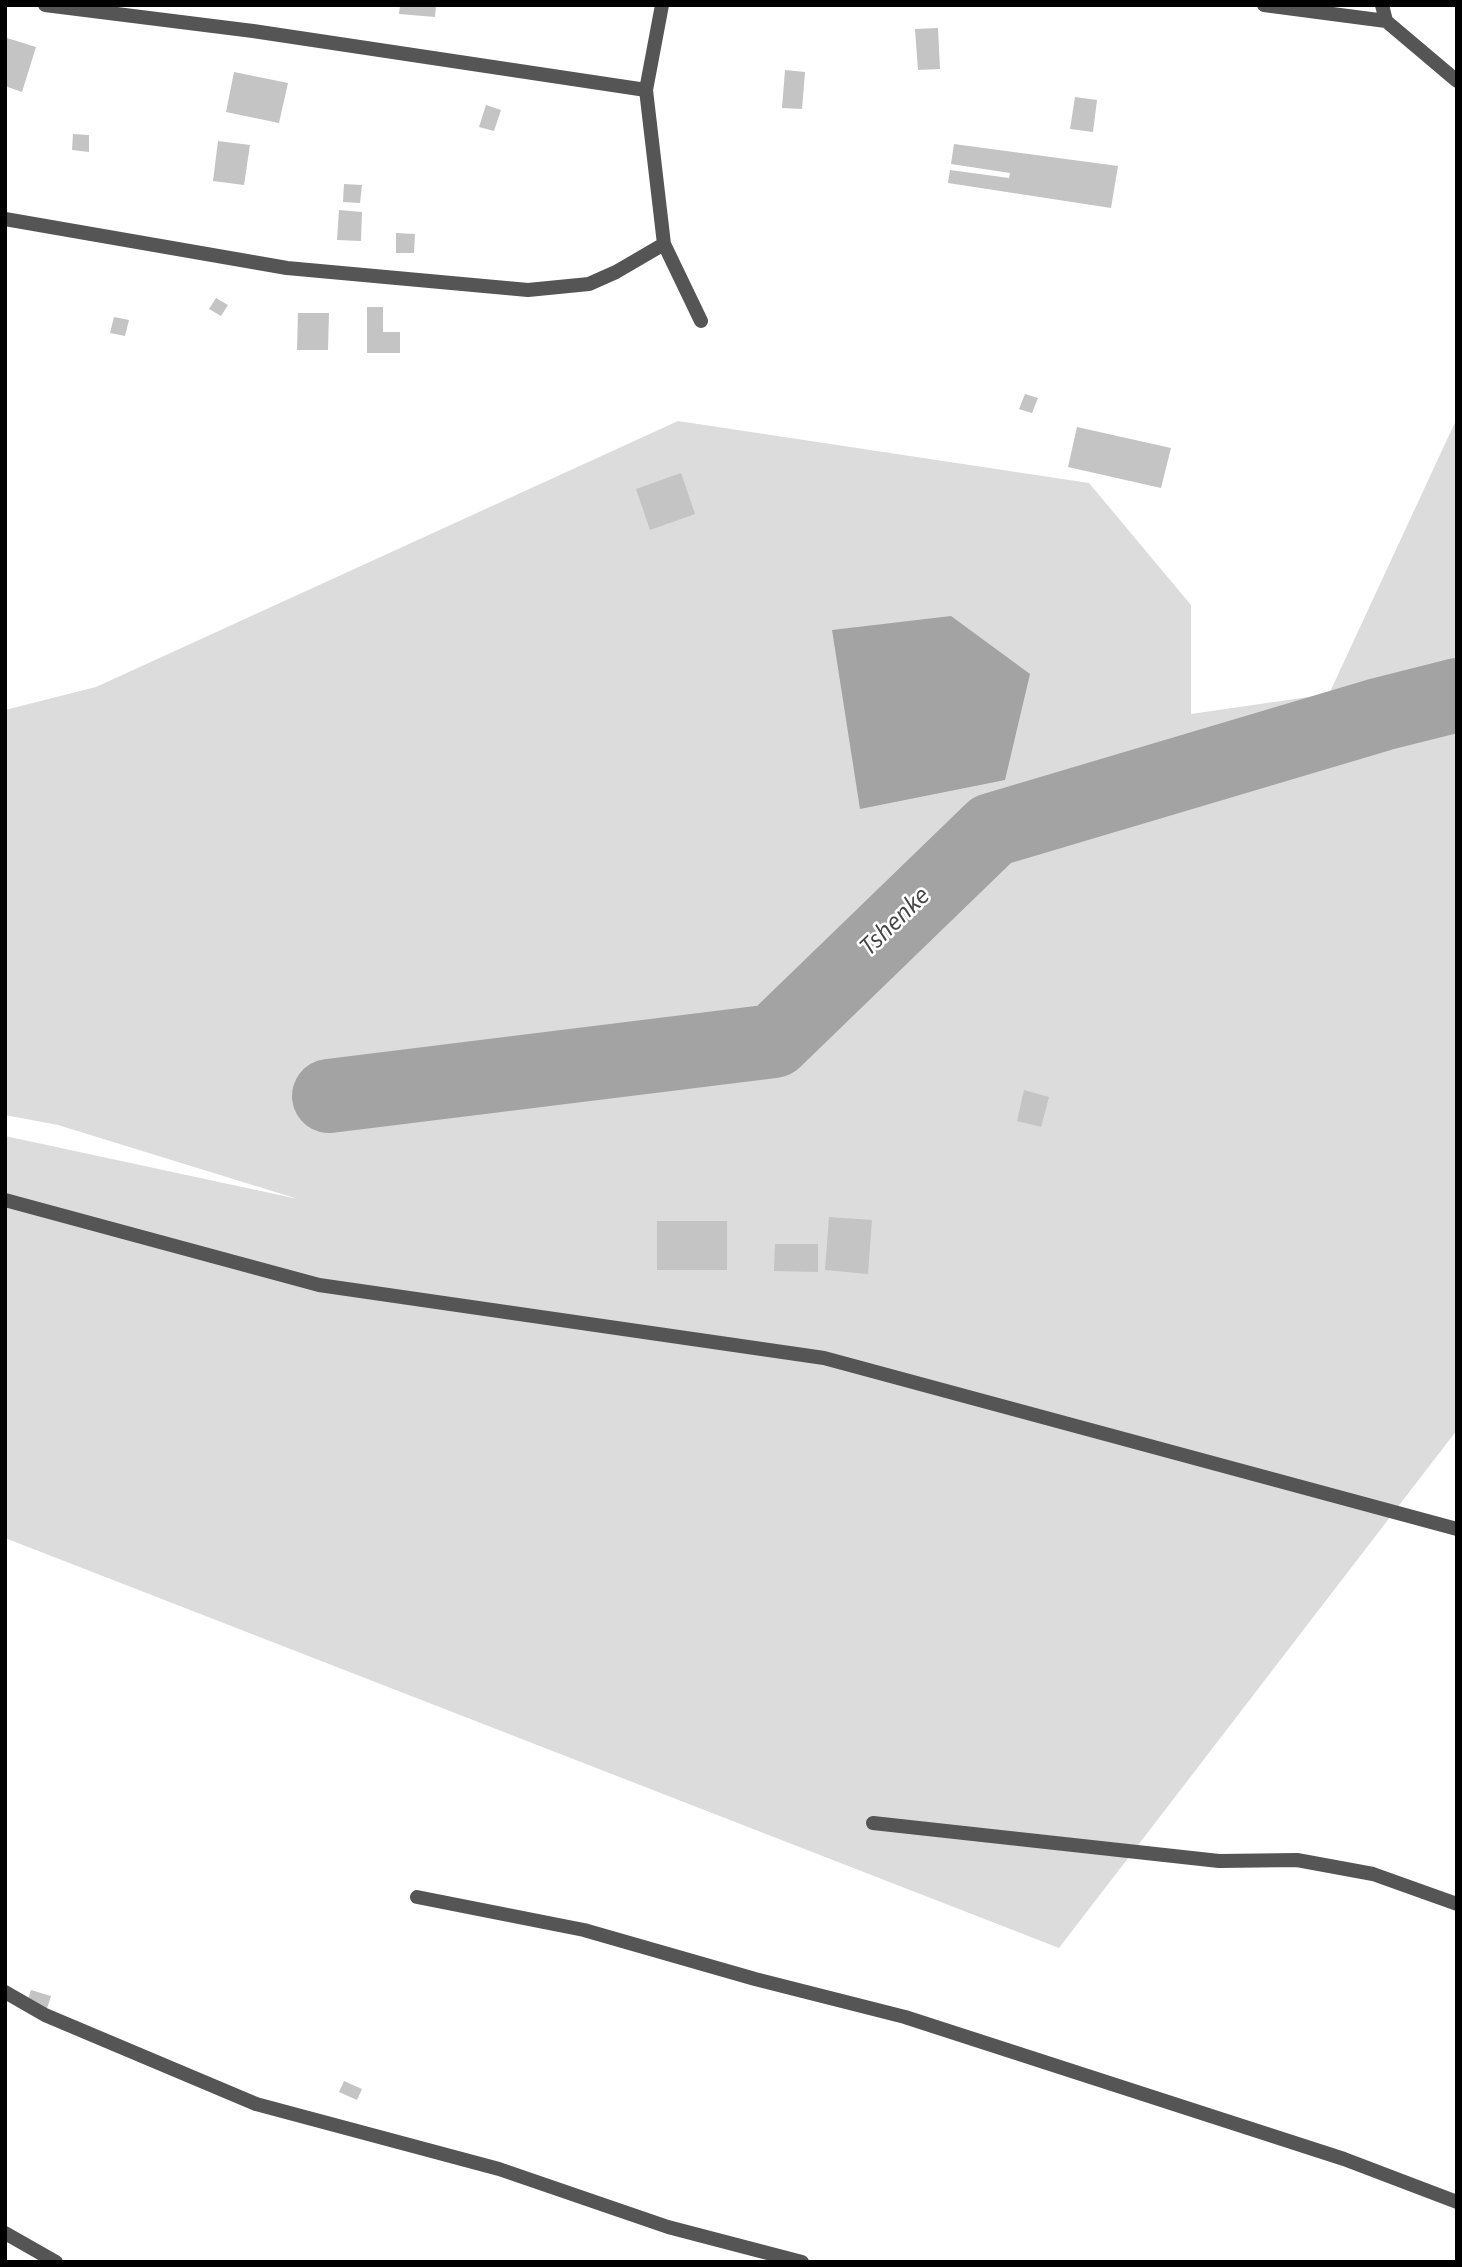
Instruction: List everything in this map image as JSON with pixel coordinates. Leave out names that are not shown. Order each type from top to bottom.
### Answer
[{"type":"street","points":[[45,5],[253,31],[646,90]]},
{"type":"street","points":[[662,5],[646,90],[664,244],[701,321]]},
{"type":"street","points":[[1264,5],[1386,21],[1457,81]]},
{"type":"street","points":[[1382,5],[1386,21]]},
{"type":"street","points":[[5,219],[287,268],[528,290],[589,284],[616,272],[664,244]]},
{"type":"street","points":[[5,1200],[319,1285],[824,1358],[1457,1529]]},
{"type":"street","points":[[873,1823],[1219,1861],[1297,1860],[1373,1874],[1457,1905]]},
{"type":"street","points":[[417,1897],[584,1930],[755,1979],[905,2017],[1344,2159],[1457,2202]]},
{"type":"street","points":[[5,1992],[45,2015],[256,2104],[499,2169],[668,2227],[802,2262]]},
{"type":"street","points":[[5,2233],[56,2262]]},
{"type":"shaded area","points":[[1457,418],[1457,1430],[1059,1948],[5,1538],[5,1136],[298,1199],[58,1125],[5,1115],[5,710],[96,687],[678,421],[1089,483],[1191,605],[1191,714],[1329,694]]},
{"type":"shaded area","points":[[951,616],[1030,674],[1005,780],[860,809],[832,630]]},
{"type":"building","points":[[400,5],[436,5],[435,17],[399,14]]},
{"type":"building","points":[[938,28],[940,69],[918,70],[915,29]]},
{"type":"building","points":[[7,38],[36,47],[22,92],[5,86]]},
{"type":"building","points":[[785,70],[805,72],[802,109],[782,108]]},
{"type":"building","points":[[234,72],[288,83],[279,123],[226,112]]},
{"type":"building","points":[[1075,97],[1097,100],[1093,132],[1070,129]]},
{"type":"building","points":[[486,105],[501,110],[494,131],[479,127]]},
{"type":"building","points":[[73,134],[89,135],[89,152],[72,150]]},
{"type":"building","points":[[218,141],[250,145],[244,185],[213,181]]},
{"type":"building","points":[[954,144],[1118,166],[1111,208],[948,183],[950,170],[1009,178],[1010,173],[951,164]]},
{"type":"building","points":[[344,184],[362,185],[360,203],[343,202]]},
{"type":"building","points":[[339,210],[362,212],[361,241],[337,240]]},
{"type":"building","points":[[396,233],[415,234],[414,253],[396,253]]},
{"type":"building","points":[[216,298],[228,305],[221,316],[209,309]]},
{"type":"building","points":[[367,307],[383,307],[383,332],[400,332],[400,353],[367,353]]},
{"type":"building","points":[[298,313],[329,313],[328,350],[297,350]]},
{"type":"building","points":[[114,317],[129,320],[125,336],[110,333]]},
{"type":"building","points":[[1025,394],[1038,398],[1032,413],[1019,409]]},
{"type":"building","points":[[1077,427],[1171,448],[1161,488],[1068,467]]},
{"type":"building","points":[[681,473],[695,514],[650,530],[636,489]]},
{"type":"building","points":[[1024,1090],[1049,1097],[1041,1127],[1017,1121]]},
{"type":"building","points":[[829,1217],[872,1220],[868,1274],[825,1270]]},
{"type":"building","points":[[657,1221],[727,1221],[727,1270],[657,1270]]},
{"type":"building","points":[[775,1244],[818,1244],[818,1272],[774,1271]]},
{"type":"building","points":[[31,1990],[51,1996],[45,2015],[25,2009]]},
{"type":"building","points":[[344,2081],[362,2089],[357,2100],[339,2092]]},
{"type":"waterway","name":"Tshenke","points":[[329,1096],[774,1041],[992,830],[1382,714],[1457,695]]}]
